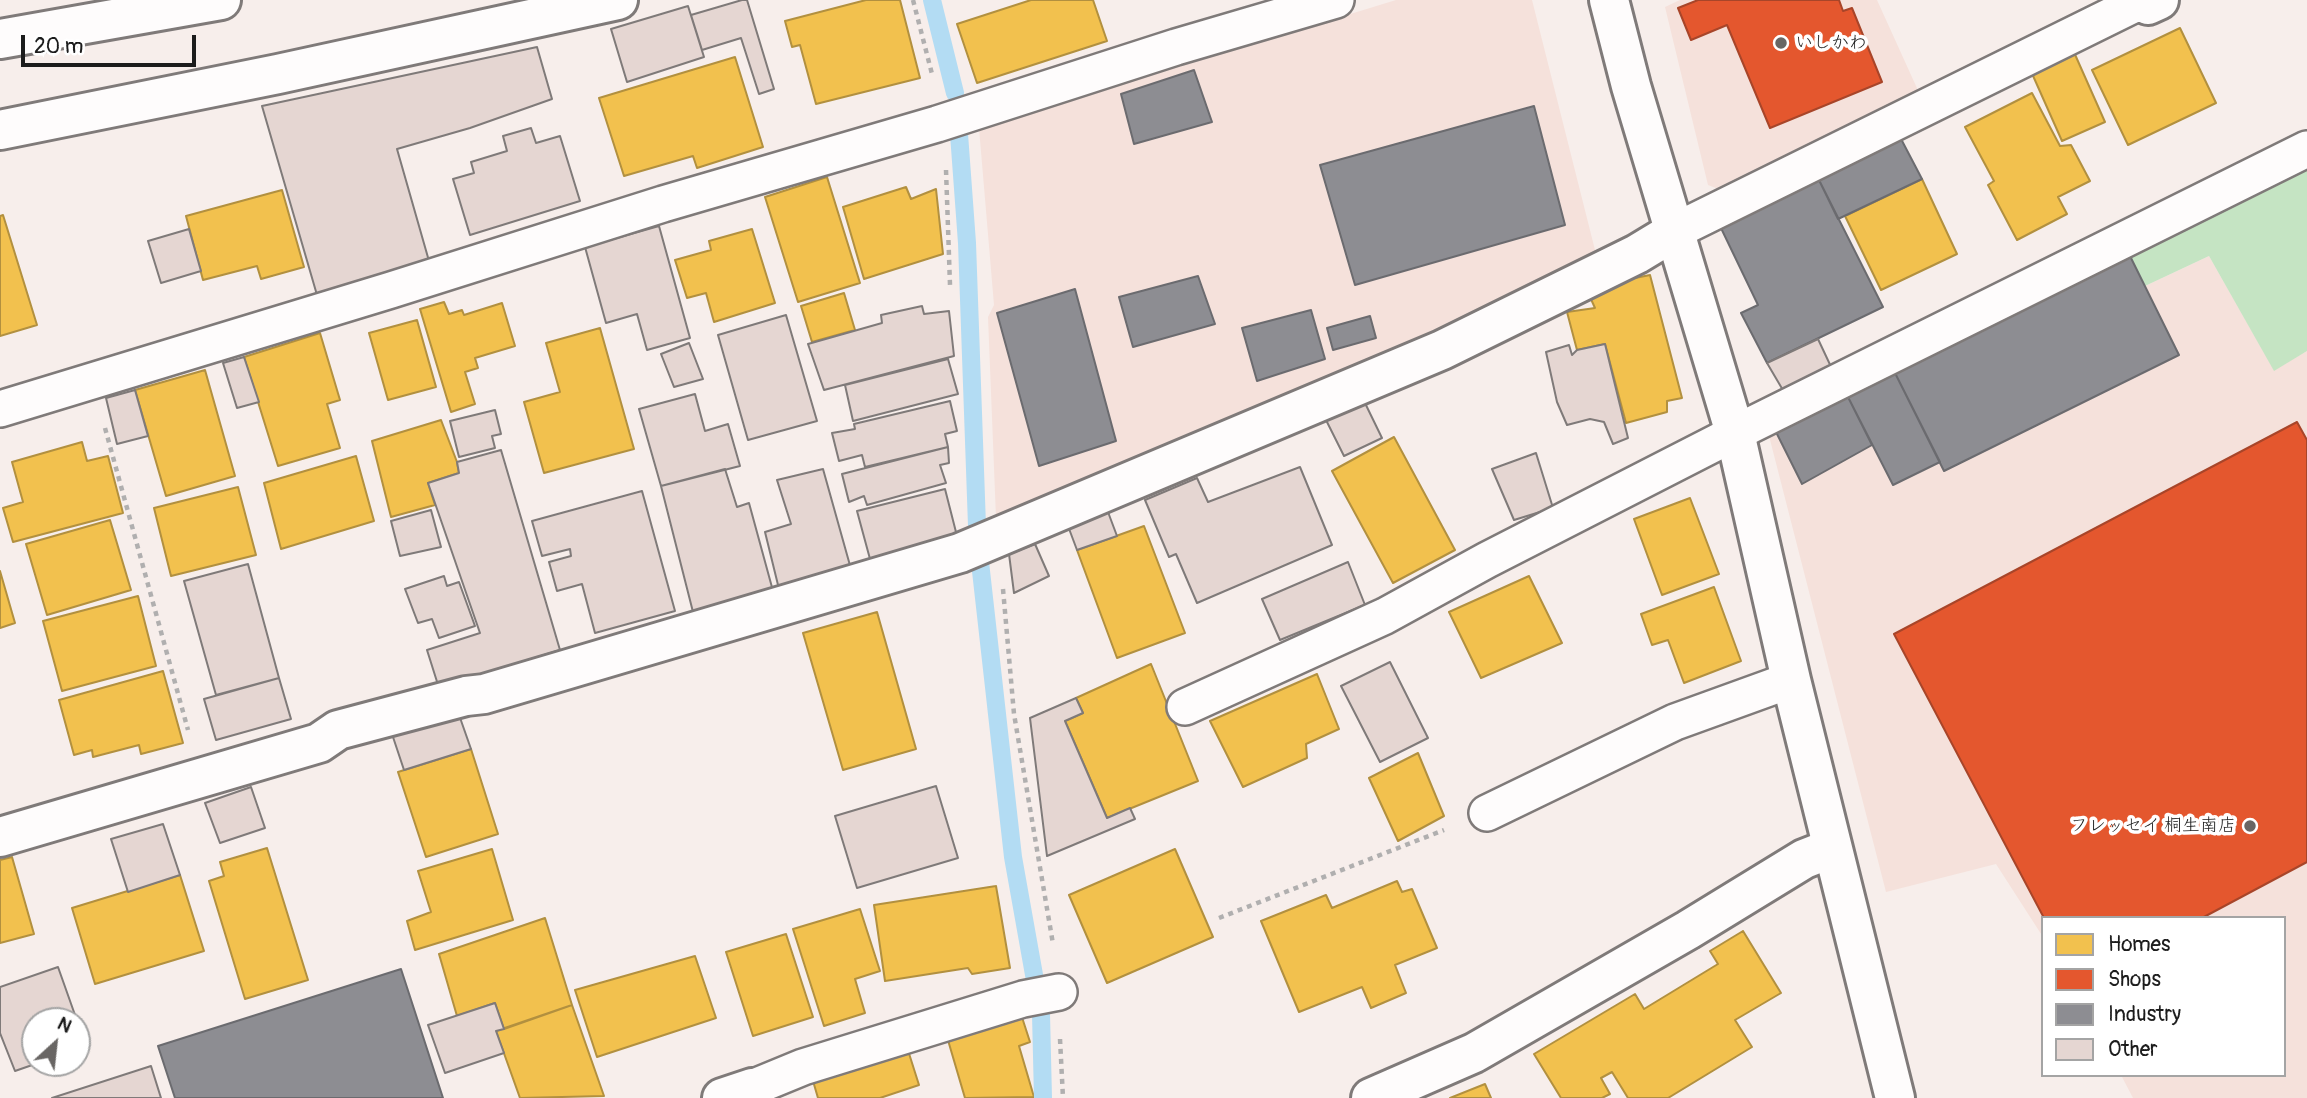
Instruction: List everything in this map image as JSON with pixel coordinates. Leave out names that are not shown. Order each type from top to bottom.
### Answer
[{"type":"street","points":[[0,39],[220,0]]},
{"type":"street","points":[[0,130],[278,74],[618,0]]},
{"type":"street","points":[[1609,0],[1735,433],[1791,680],[1895,1098]]},
{"type":"street","points":[[0,837],[319,743],[338,730],[466,695],[484,694],[960,553],[1442,350],[1626,259],[1675,231]]},
{"type":"street","points":[[1371,1098],[1474,1053],[1688,930],[1804,859],[1832,848]]},
{"type":"lane","points":[[0,410],[663,204],[942,122],[1176,47],[1336,0]]},
{"type":"lane","points":[[1675,231],[2135,4],[2153,3]]},
{"type":"lane","points":[[1185,707],[1385,616],[1487,560],[1735,433],[2307,149]]},
{"type":"lane","points":[[1487,813],[1675,722],[1791,680]]},
{"type":"lane","points":[[743,1095],[803,1067],[1023,999],[1059,992]]},
{"type":"path","points":[[913,0],[933,79]]},
{"type":"path","points":[[946,164],[950,285]]},
{"type":"path","points":[[92,381],[201,778]]},
{"type":"path","points":[[1003,583],[1014,714],[1049,916],[1059,992],[1063,1098]]},
{"type":"path","points":[[1219,918],[1487,813]]},
{"type":"shaded area","points":[[1396,0],[1532,0],[1596,254],[1405,345],[996,518],[988,317],[994,305],[979,128]]},
{"type":"shaded area","points":[[1680,0],[1877,0],[1921,97],[1729,193],[1708,185],[1665,7]]},
{"type":"shaded area","points":[[2128,249],[2145,286],[2209,256],[2274,370],[2307,351],[2307,1098],[2133,1098],[2122,1077],[2286,1077],[2286,916],[2041,916],[2041,934],[1996,864],[1886,892],[1767,428]]},
{"type":"green space","points":[[2307,160],[2307,351],[2274,371],[2209,256],[2145,286],[2130,256]]},
{"type":"building: Homes","points":[[866,0],[900,0],[920,78],[816,104],[800,45],[792,47],[785,21]]},
{"type":"building: Homes","points":[[1031,0],[1093,0],[1107,41],[977,83],[957,24]]},
{"type":"building: Homes","points":[[2180,28],[2216,103],[2128,145],[2092,70]]},
{"type":"building: Homes","points":[[2073,50],[2105,122],[2062,141],[2030,69]]},
{"type":"building: Homes","points":[[735,57],[763,147],[697,168],[693,156],[624,176],[599,98]]},
{"type":"building: Homes","points":[[2032,93],[2060,146],[2071,145],[2090,181],[2058,197],[2067,214],[2017,240],[1988,185],[1994,181],[1965,127]]},
{"type":"building: Homes","points":[[827,177],[860,283],[798,302],[765,197]]},
{"type":"building: Homes","points":[[1922,179],[1957,254],[1881,290],[1845,216]]},
{"type":"building: Homes","points":[[906,187],[911,199],[936,189],[943,254],[864,279],[843,207]]},
{"type":"building: Homes","points":[[282,190],[304,267],[261,279],[257,266],[203,280],[186,216]]},
{"type":"building: Homes","points":[[3,215],[37,325],[0,336],[0,216]]},
{"type":"building: Homes","points":[[752,229],[775,303],[714,322],[706,293],[687,298],[675,260],[711,250],[709,241]]},
{"type":"building: Homes","points":[[1650,275],[1682,398],[1667,401],[1667,412],[1626,423],[1605,344],[1577,350],[1567,312],[1595,308],[1590,297],[1630,279]]},
{"type":"building: Homes","points":[[844,293],[855,330],[812,342],[801,306]]},
{"type":"building: Homes","points":[[444,302],[449,314],[462,310],[464,315],[502,303],[515,346],[475,358],[478,368],[465,372],[475,404],[451,412],[420,309]]},
{"type":"building: Homes","points":[[417,320],[436,387],[388,400],[369,333]]},
{"type":"building: Homes","points":[[600,328],[634,449],[544,473],[524,402],[560,392],[546,343]]},
{"type":"building: Homes","points":[[320,333],[340,400],[327,404],[340,448],[278,466],[244,357]]},
{"type":"building: Homes","points":[[205,370],[235,476],[166,496],[135,390]]},
{"type":"building: Homes","points":[[441,420],[459,473],[428,483],[435,505],[391,517],[372,441]]},
{"type":"building: Homes","points":[[1394,437],[1455,550],[1393,583],[1332,471]]},
{"type":"building: Homes","points":[[82,442],[87,461],[108,456],[123,513],[13,542],[3,508],[23,502],[12,462]]},
{"type":"building: Homes","points":[[356,456],[374,521],[281,549],[264,483]]},
{"type":"building: Homes","points":[[238,487],[256,555],[171,576],[154,508]]},
{"type":"building: Homes","points":[[1690,498],[1719,574],[1662,595],[1634,519]]},
{"type":"building: Homes","points":[[110,520],[131,590],[47,615],[26,544]]},
{"type":"building: Homes","points":[[1144,526],[1185,633],[1117,658],[1077,550]]},
{"type":"building: Homes","points":[[0,571],[15,623],[0,628]]},
{"type":"building: Homes","points":[[1529,576],[1562,643],[1481,678],[1449,612]]},
{"type":"building: Homes","points":[[1714,587],[1741,661],[1684,683],[1668,640],[1652,645],[1641,614]]},
{"type":"building: Homes","points":[[138,596],[156,666],[62,691],[43,621]]},
{"type":"building: Homes","points":[[877,612],[916,749],[843,770],[803,633]]},
{"type":"building: Homes","points":[[1151,664],[1198,781],[1107,818],[1065,721],[1083,713],[1076,698]]},
{"type":"building: Homes","points":[[163,671],[183,743],[141,754],[139,745],[93,757],[92,750],[74,755],[59,700]]},
{"type":"building: Homes","points":[[1317,674],[1339,729],[1306,744],[1307,758],[1243,787],[1210,721]]},
{"type":"building: Homes","points":[[471,749],[498,834],[426,857],[398,772]]},
{"type":"building: Homes","points":[[1418,753],[1444,816],[1398,841],[1369,778]]},
{"type":"building: Homes","points":[[267,848],[308,980],[245,999],[209,881],[224,876],[220,862]]},
{"type":"building: Homes","points":[[492,849],[513,920],[415,950],[407,921],[431,912],[418,871]]},
{"type":"building: Homes","points":[[1175,849],[1213,937],[1107,983],[1069,895]]},
{"type":"building: Homes","points":[[12,857],[34,934],[0,943],[0,860]]},
{"type":"building: Homes","points":[[180,875],[204,951],[95,984],[72,908]]},
{"type":"building: Homes","points":[[1397,881],[1402,892],[1412,889],[1437,948],[1395,965],[1406,993],[1371,1008],[1362,987],[1299,1012],[1261,921],[1326,895],[1332,908]]},
{"type":"building: Homes","points":[[996,886],[1010,968],[972,974],[968,968],[885,981],[874,905]]},
{"type":"building: Homes","points":[[860,909],[880,971],[855,979],[865,1013],[824,1026],[793,929]]},
{"type":"building: Homes","points":[[545,918],[572,1005],[504,1029],[495,1003],[457,1016],[439,954]]},
{"type":"building: Homes","points":[[1743,931],[1781,993],[1735,1020],[1752,1047],[1668,1098],[1628,1098],[1612,1072],[1601,1078],[1610,1094],[1602,1098],[1561,1098],[1534,1054],[1635,994],[1644,1009],[1718,964],[1710,951]]},
{"type":"building: Homes","points":[[786,934],[813,1017],[753,1036],[726,952]]},
{"type":"building: Homes","points":[[695,956],[716,1018],[597,1057],[575,990]]},
{"type":"building: Homes","points":[[572,1005],[604,1096],[520,1098],[496,1031]]},
{"type":"building: Homes","points":[[1019,1008],[1030,1042],[1019,1046],[1034,1097],[965,1098],[945,1030]]},
{"type":"building: Homes","points":[[906,1044],[919,1085],[880,1098],[818,1098],[811,1074]]},
{"type":"building: Homes","points":[[1485,1084],[1491,1098],[1450,1098]]},
{"type":"building: Shops","points":[[1698,0],[1839,0],[1843,11],[1852,8],[1882,82],[1770,128],[1727,25],[1691,40],[1678,8]]},
{"type":"building: Shops","points":[[2297,422],[2307,440],[2307,862],[2206,916],[2043,916],[1894,634]]},
{"type":"building: Industry","points":[[1194,70],[1212,122],[1134,144],[1121,94]]},
{"type":"building: Industry","points":[[1534,106],[1565,225],[1355,285],[1320,165]]},
{"type":"building: Industry","points":[[1900,137],[1922,179],[1838,219],[1817,176]]},
{"type":"building: Industry","points":[[1817,176],[1883,307],[1767,363],[1741,313],[1758,305],[1720,226]]},
{"type":"building: Industry","points":[[2130,256],[2179,355],[1944,471],[1895,373]]},
{"type":"building: Industry","points":[[1198,276],[1215,324],[1133,347],[1119,297]]},
{"type":"building: Industry","points":[[1075,289],[1116,441],[1039,466],[997,313]]},
{"type":"building: Industry","points":[[1311,310],[1325,359],[1257,381],[1242,328]]},
{"type":"building: Industry","points":[[1370,316],[1376,338],[1333,350],[1327,328]]},
{"type":"building: Industry","points":[[1895,373],[1940,462],[1893,485],[1848,397]]},
{"type":"building: Industry","points":[[1842,392],[1848,397],[1872,445],[1802,484],[1773,426]]},
{"type":"building: Industry","points":[[401,969],[443,1098],[175,1098],[158,1046]]},
{"type":"building: Other","points":[[747,0],[774,89],[759,94],[741,38],[702,50],[691,15]]},
{"type":"building: Other","points":[[688,6],[704,57],[627,82],[611,29]]},
{"type":"building: Other","points":[[537,47],[552,99],[470,128],[397,149],[429,261],[317,295],[262,106]]},
{"type":"building: Other","points":[[531,128],[536,143],[560,136],[580,201],[470,235],[453,179],[474,173],[471,162],[507,151],[503,136]]},
{"type":"building: Other","points":[[659,226],[690,338],[647,350],[637,314],[606,323],[585,247]]},
{"type":"building: Other","points":[[189,229],[201,271],[161,283],[148,241]]},
{"type":"building: Other","points":[[922,306],[924,314],[949,311],[954,356],[824,390],[808,344],[882,323],[881,315]]},
{"type":"building: Other","points":[[786,315],[817,421],[748,440],[718,335]]},
{"type":"building: Other","points":[[1818,339],[1833,371],[1787,397],[1767,363]]},
{"type":"building: Other","points":[[689,343],[703,379],[674,387],[661,354]]},
{"type":"building: Other","points":[[1605,344],[1628,438],[1613,444],[1604,422],[1590,419],[1567,425],[1557,402],[1546,352],[1569,345],[1572,355],[1577,350]]},
{"type":"building: Other","points":[[244,357],[259,402],[237,408],[223,363]]},
{"type":"building: Other","points":[[948,359],[958,394],[853,421],[845,385]]},
{"type":"building: Other","points":[[135,390],[148,436],[117,444],[106,398]]},
{"type":"building: Other","points":[[695,394],[705,431],[728,424],[740,466],[661,486],[639,409]]},
{"type":"building: Other","points":[[950,401],[957,431],[945,434],[948,447],[865,467],[862,455],[839,461],[832,433],[855,429],[854,424]]},
{"type":"building: Other","points":[[1364,401],[1382,438],[1344,456],[1326,420]]},
{"type":"building: Other","points":[[495,410],[501,434],[492,436],[495,448],[459,457],[450,421]]},
{"type":"building: Other","points":[[948,447],[949,463],[940,465],[946,483],[867,505],[864,496],[849,502],[842,474]]},
{"type":"building: Other","points":[[501,450],[560,650],[439,688],[427,650],[480,633],[428,483],[459,473],[457,462]]},
{"type":"building: Other","points":[[1536,453],[1553,508],[1514,520],[1492,469]]},
{"type":"building: Other","points":[[1300,467],[1332,545],[1197,603],[1176,554],[1169,557],[1145,500],[1197,478],[1208,502]]},
{"type":"building: Other","points":[[725,469],[737,507],[749,503],[773,591],[693,612],[661,486]]},
{"type":"building: Other","points":[[823,469],[851,569],[779,589],[765,532],[791,524],[777,480]]},
{"type":"building: Other","points":[[945,489],[957,536],[870,559],[857,511]]},
{"type":"building: Other","points":[[642,491],[675,611],[595,633],[582,584],[557,591],[549,562],[571,556],[570,549],[542,556],[532,521]]},
{"type":"building: Other","points":[[431,510],[441,547],[400,556],[391,521]]},
{"type":"building: Other","points":[[1108,512],[1117,536],[1077,550],[1068,526]]},
{"type":"building: Other","points":[[1035,544],[1049,576],[1014,593],[1009,554]]},
{"type":"building: Other","points":[[1348,562],[1365,605],[1280,640],[1262,599]]},
{"type":"building: Other","points":[[248,564],[279,678],[216,695],[184,581]]},
{"type":"building: Other","points":[[444,576],[447,586],[459,582],[475,626],[439,638],[432,619],[418,623],[405,589]]},
{"type":"building: Other","points":[[1390,662],[1428,738],[1380,762],[1341,686]]},
{"type":"building: Other","points":[[279,678],[291,719],[216,740],[204,699]]},
{"type":"building: Other","points":[[1076,698],[1083,713],[1065,721],[1107,818],[1130,808],[1135,819],[1047,856],[1030,718]]},
{"type":"building: Other","points":[[458,712],[471,749],[404,770],[392,734]]},
{"type":"building: Other","points":[[936,786],[958,858],[857,888],[835,816]]},
{"type":"building: Other","points":[[251,787],[265,828],[220,843],[205,803]]},
{"type":"building: Other","points":[[163,824],[180,875],[128,892],[111,839]]},
{"type":"building: Other","points":[[58,967],[72,1007],[21,1007],[21,1069],[15,1071],[0,1033],[0,987]]},
{"type":"building: Other","points":[[495,1003],[504,1029],[496,1031],[504,1053],[445,1073],[428,1025]]},
{"type":"building: Other","points":[[151,1066],[161,1098],[52,1098]]},
{"type":"waterway","points":[[932,0],[955,93]]},
{"type":"waterway","points":[[959,134],[967,243],[977,526]]},
{"type":"waterway","points":[[980,562],[1013,857],[1041,1014],[1043,1098]]},
{"type":"place","name":"いしかわ","points":[[1781,43]]},
{"type":"place","name":"フレッセイ 桐生南店","points":[[2250,826]]}]
